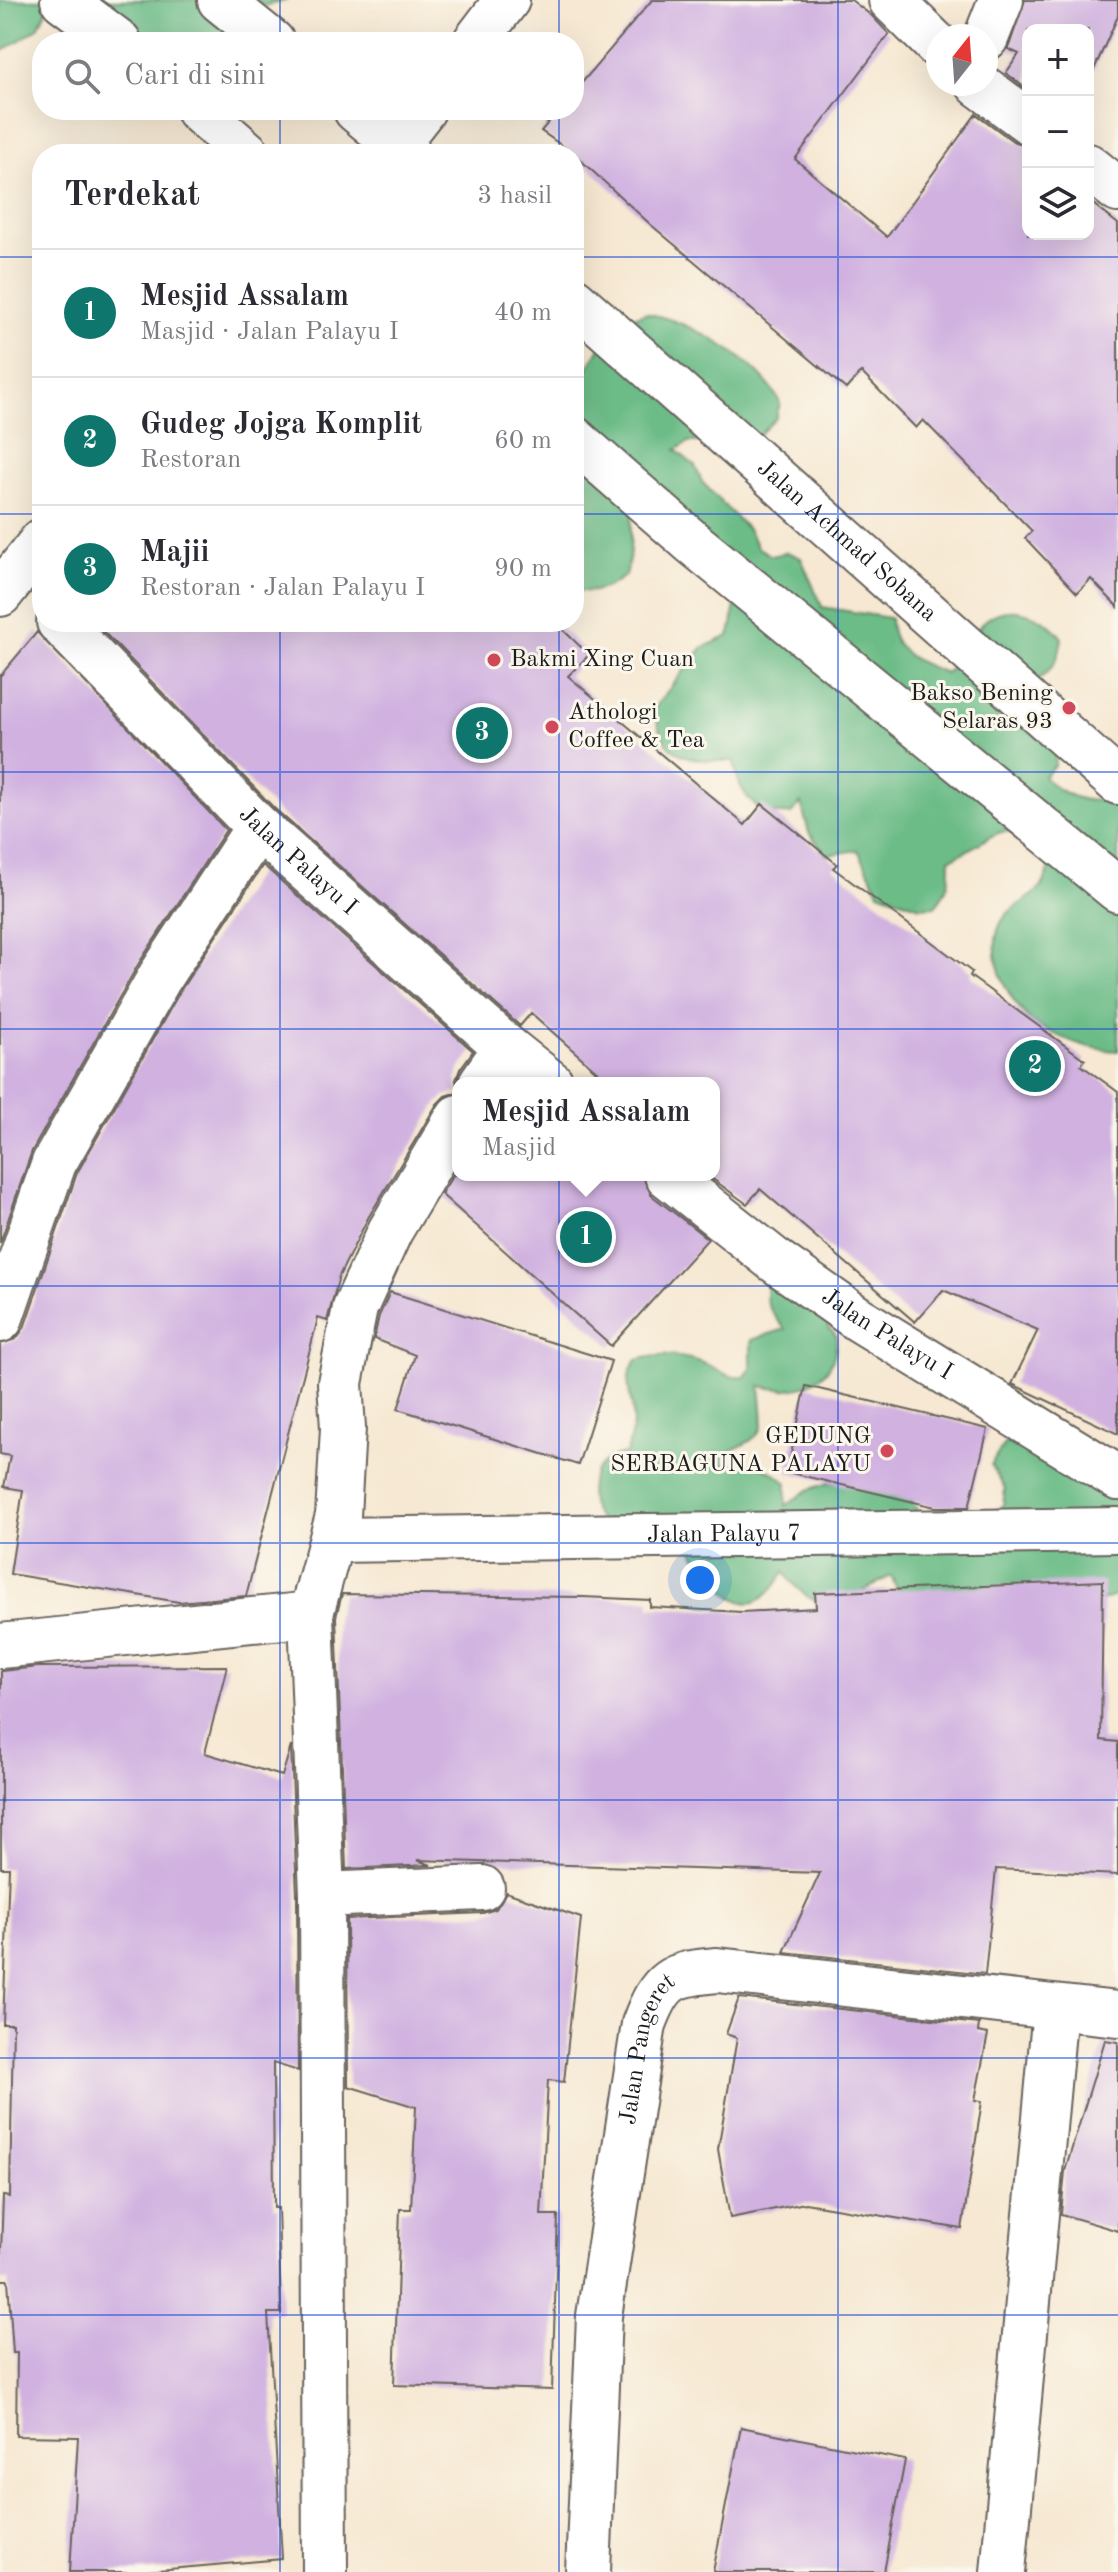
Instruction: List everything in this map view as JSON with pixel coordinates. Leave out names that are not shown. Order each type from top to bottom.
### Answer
[{"type":"street","points":[[63,0],[106,32]]},
{"type":"street","points":[[220,0],[260,32]]},
{"type":"street","points":[[483,32],[507,0]]},
{"type":"street","points":[[891,0],[926,34]]},
{"type":"street","points":[[992,24],[1001,0]]},
{"type":"street","points":[[994,96],[1022,117]]},
{"type":"street","points":[[209,120],[237,144]]},
{"type":"street","points":[[372,120],[403,140]]},
{"type":"street","points":[[1090,168],[1118,190]]},
{"type":"street","name":"Jalan Achmad Sobana","points":[[584,309],[1118,782]]},
{"type":"street","points":[[584,448],[693,543],[1118,890]]},
{"type":"street","points":[[14,585],[32,557]]},
{"type":"street","name":"Jalan Palayu I","points":[[69,632],[258,827],[544,1077]]},
{"type":"street","points":[[0,1320],[54,1163],[161,975],[258,827]]},
{"type":"street","points":[[485,1077],[506,1047]]},
{"type":"street","points":[[325,2572],[322,1895],[311,1614],[338,1516],[343,1428],[340,1383],[355,1308],[390,1231],[452,1127]]},
{"type":"street","name":"Jalan Palayu I","points":[[675,1181],[773,1259],[857,1318],[1118,1478]]},
{"type":"street","name":"Jalan Palayu 7","points":[[332,1540],[1118,1530]]},
{"type":"street","points":[[0,1646],[311,1614]]},
{"type":"street","points":[[322,1895],[482,1888]]},
{"type":"street","name":"Jalan Pangeret","points":[[588,2572],[599,2316],[644,2024],[656,1992],[679,1973],[717,1970],[1118,2014]]},
{"type":"street","points":[[1003,2572],[1055,2009]]},
{"type":"green space","points":[[0,0],[288,0],[250,11],[237,22],[232,32],[91,32],[48,8],[38,28],[0,53]]},
{"type":"green space","points":[[645,313],[663,317],[703,334],[741,358],[770,387],[780,403],[776,418],[753,441],[689,442],[676,450],[695,466],[702,482],[749,531],[757,547],[772,556],[787,552],[801,558],[822,607],[890,618],[895,639],[907,654],[946,673],[980,626],[1000,613],[1012,611],[1034,616],[1062,638],[1055,663],[1048,672],[1030,684],[995,697],[994,712],[1004,723],[1018,719],[1055,749],[1055,765],[1044,777],[1067,794],[1095,801],[1113,797],[1118,770],[1118,1051],[1078,1044],[1041,1027],[1020,1009],[1004,982],[996,952],[1000,925],[1012,909],[1041,887],[1049,866],[1022,836],[1001,832],[950,859],[949,878],[943,895],[935,906],[920,907],[879,892],[858,850],[827,855],[809,833],[801,803],[791,814],[768,812],[745,793],[734,761],[692,758],[680,754],[663,738],[655,707],[702,648],[729,636],[738,597],[633,510],[626,575],[602,589],[584,591],[584,372],[606,338],[631,318]]},
{"type":"green space","points":[[779,1279],[832,1319],[828,1328],[836,1335],[835,1351],[831,1364],[814,1382],[789,1389],[760,1386],[763,1415],[760,1431],[748,1442],[723,1455],[724,1466],[750,1464],[772,1472],[787,1483],[786,1506],[808,1490],[829,1483],[854,1481],[907,1495],[920,1514],[994,1512],[1003,1505],[1005,1489],[991,1465],[1006,1441],[1027,1437],[1118,1490],[1118,1595],[1102,1601],[900,1595],[891,1576],[847,1600],[823,1603],[798,1589],[784,1572],[767,1595],[750,1603],[742,1602],[723,1589],[705,1570],[690,1541],[599,1519],[593,1509],[590,1488],[598,1469],[605,1462],[626,1454],[633,1422],[628,1383],[637,1360],[656,1356],[681,1357],[730,1376],[744,1377],[751,1369],[751,1340],[785,1329],[769,1308],[766,1296],[769,1283]]},
{"type":"building","points":[[652,0],[851,0],[889,34],[795,159],[887,237],[976,114],[1013,141],[1022,144],[1022,240],[1094,240],[1094,205],[1118,224],[1118,607],[1091,579],[1077,593],[1025,538],[1032,531],[923,420],[916,428],[861,372],[846,389],[650,224],[584,163],[584,144],[560,144],[541,131],[550,120],[584,120],[584,80]]},
{"type":"building","points":[[1025,0],[1118,0],[1118,16],[1094,70],[1094,24],[1022,24],[1022,85],[1006,73],[1019,54],[1008,49]]},
{"type":"building","points":[[37,632],[226,830],[139,963],[32,1151],[0,1243],[0,676]]},
{"type":"building","points":[[104,632],[565,632],[589,655],[568,676],[745,825],[762,804],[837,864],[833,868],[972,972],[970,976],[1085,1060],[1081,1065],[1118,1092],[1118,1434],[1012,1384],[1038,1330],[943,1290],[915,1322],[760,1189],[747,1204],[715,1181],[720,1181],[720,1077],[603,1077],[531,1013],[520,1026],[275,809]]},
{"type":"building","points":[[263,865],[473,1051],[457,1077],[452,1077],[452,1094],[437,1104],[368,1218],[339,1276],[327,1321],[318,1318],[246,1596],[179,1602],[10,1574],[23,1490],[4,1487],[10,1456],[0,1454],[0,1344],[16,1339],[24,1328],[77,1173],[182,988]]},
{"type":"building","points":[[452,1177],[452,1181],[645,1181],[651,1195],[708,1239],[611,1346],[441,1194]]},
{"type":"building","points":[[390,1292],[611,1361],[578,1465],[398,1409],[415,1355],[374,1339],[379,1316]]},
{"type":"building","name":"GEDUNG SERBAGUNA PALAYU","points":[[806,1386],[988,1429],[969,1507],[935,1507],[787,1472]]},
{"type":"building","points":[[1103,1581],[1101,1740],[1118,1742],[1118,1875],[996,1869],[985,1974],[784,1952],[820,1873],[417,1860],[431,1865],[346,1869],[336,1617],[342,1594],[650,1600],[650,1607],[742,1612],[816,1608],[815,1593]]},
{"type":"building","points":[[227,1666],[205,1753],[282,1776],[291,1746],[297,1896],[298,2071],[273,2063],[274,2208],[278,2208],[281,2313],[268,2313],[282,2559],[135,2572],[70,2572],[78,2437],[16,2436],[17,2353],[13,2353],[8,2280],[0,2280],[3,2196],[10,2197],[13,2024],[3,2024],[9,1868],[1,1868],[1,1671],[38,1667]]},
{"type":"building","points":[[506,1892],[581,1918],[564,2082],[548,2080],[541,2215],[558,2215],[552,2390],[394,2385],[400,2209],[411,2209],[416,2107],[348,2086],[347,1919],[483,1913],[496,1909]]},
{"type":"building","points":[[739,1998],[979,2024],[978,2032],[988,2034],[975,2100],[982,2101],[962,2229],[805,2203],[730,2218],[718,2149],[737,2038],[726,2034]]},
{"type":"building","points":[[1105,2040],[1118,2042],[1118,2231],[1061,2214],[1065,2171]]},
{"type":"building","points":[[741,2427],[905,2460],[884,2572],[713,2572]]},
{"type":"place","name":"Bakmi Xing Cuan","points":[[494,660]]},
{"type":"place","name":"Bakso Bening Selaras 93","points":[[1069,708]]},
{"type":"place","name":"Athologi Coffee & Tea","points":[[552,727]]},
{"type":"place","name":"Majii","points":[[482,733]]},
{"type":"place","name":"Gudeg Jojga Komplit","points":[[1035,1066]]},
{"type":"place","name":"Mesjid Assalam","points":[[586,1237]]},
{"type":"place","name":"GEDUNG SERBAGUNA PALAYU","points":[[887,1451]]}]
